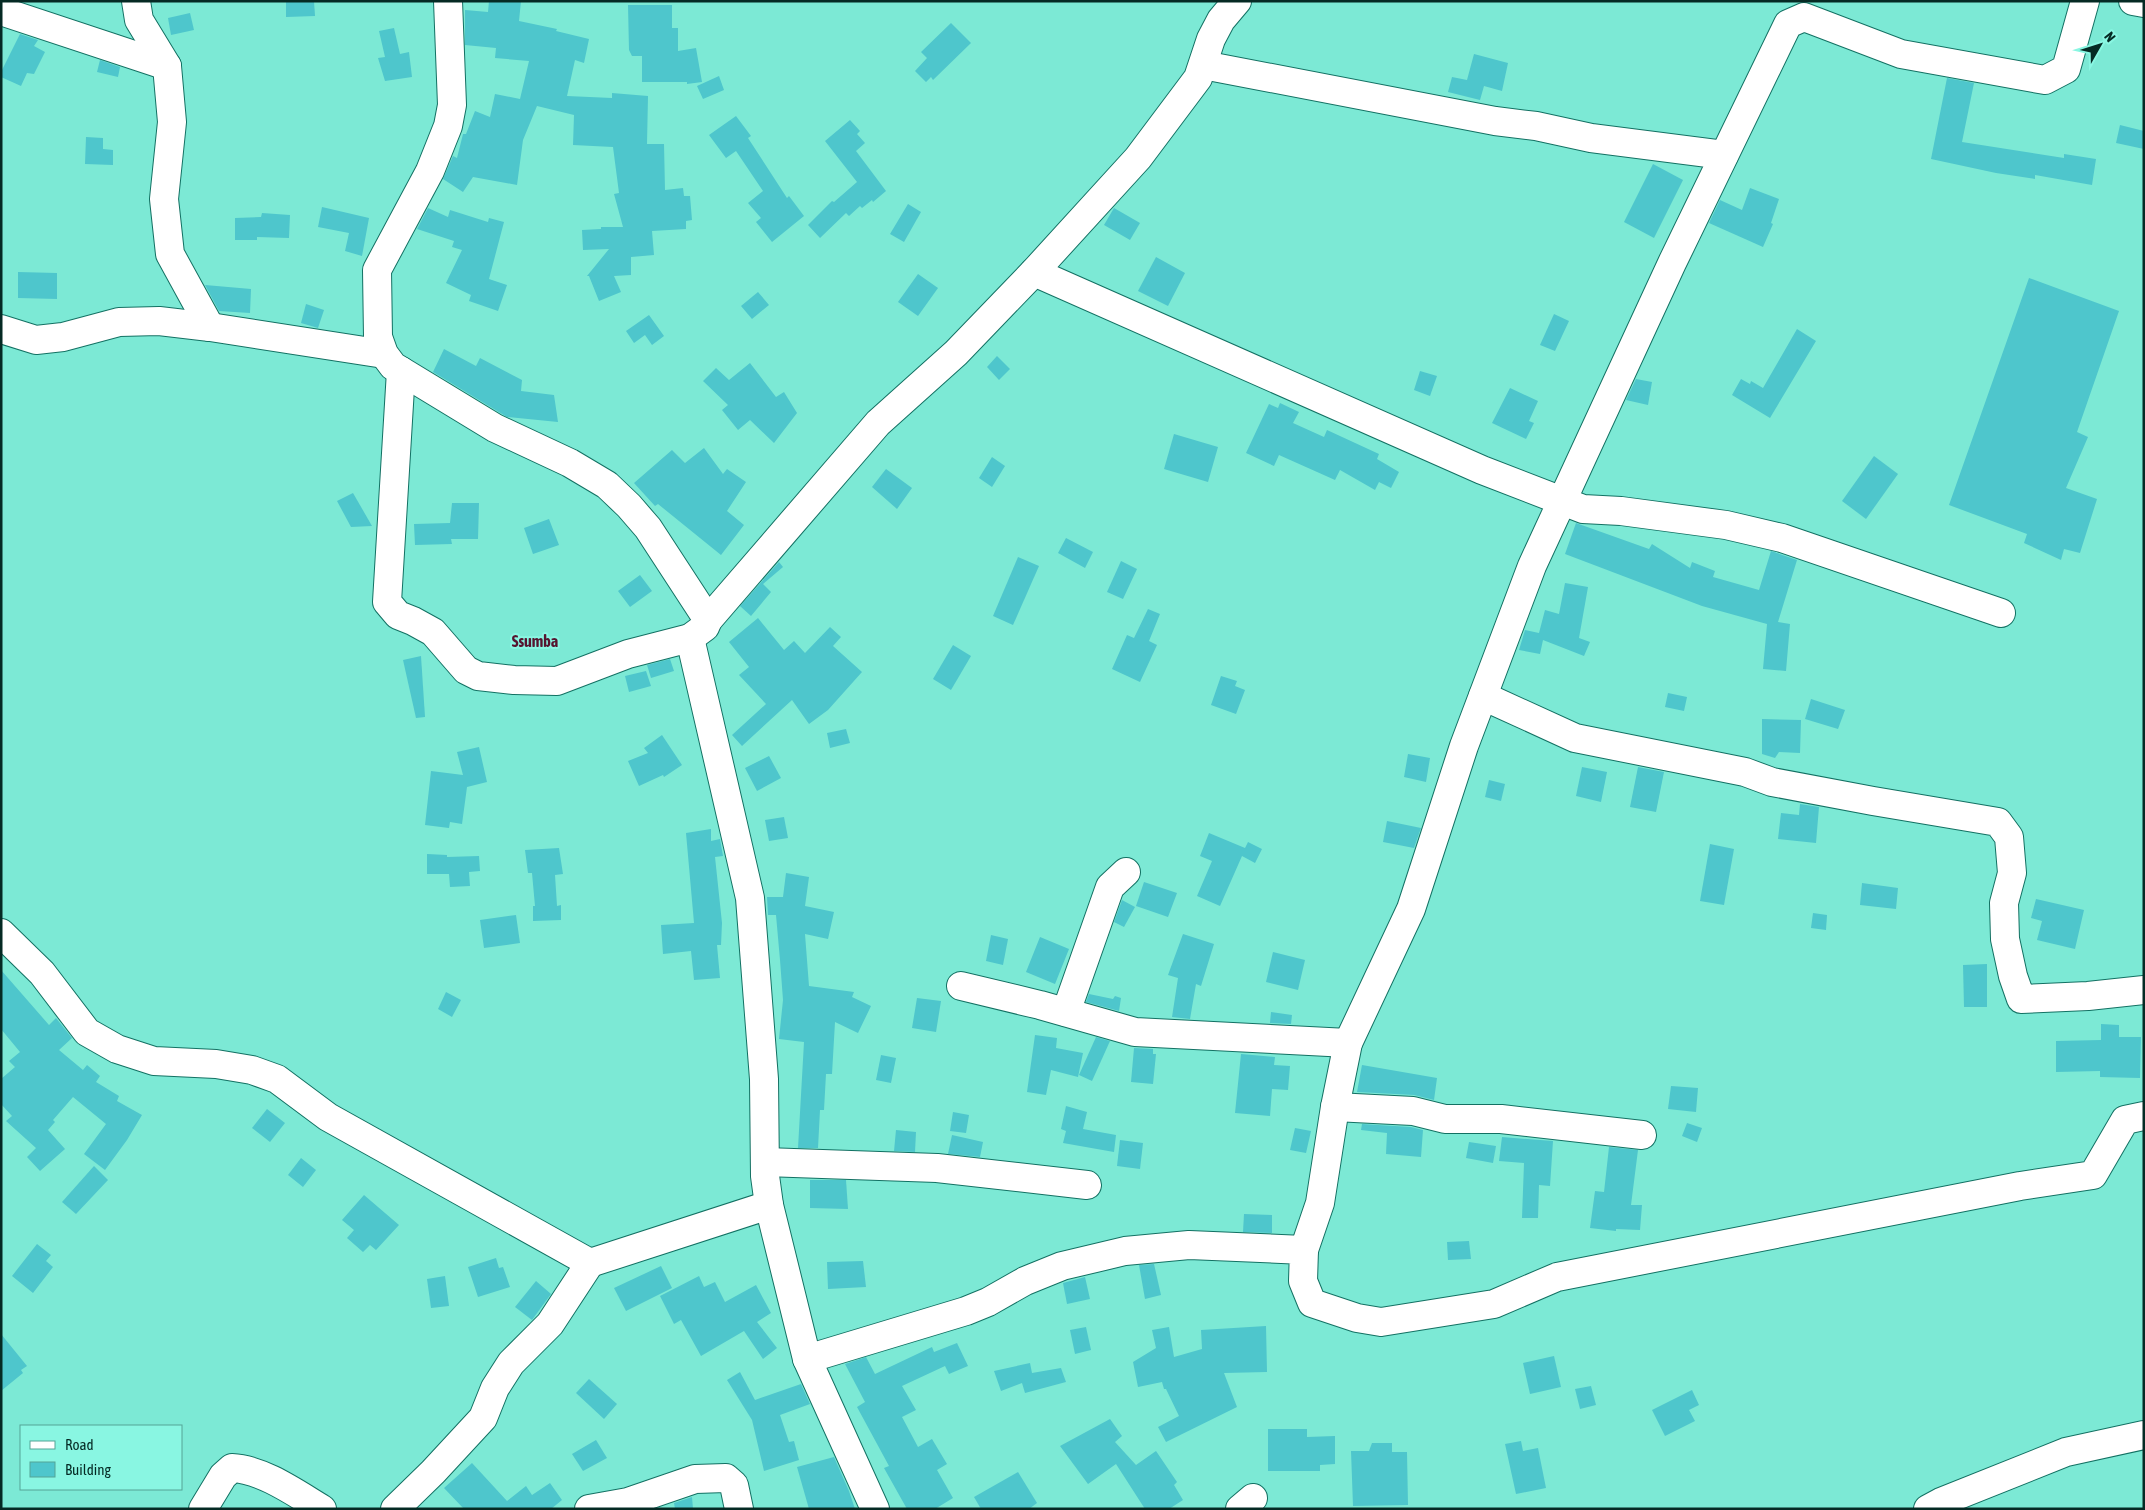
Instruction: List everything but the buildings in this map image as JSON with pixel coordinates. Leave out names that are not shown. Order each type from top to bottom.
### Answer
[{"type":"street","points":[[136,1],[140,20],[167,66],[172,122],[164,200],[170,254],[210,327]]},
{"type":"street","points":[[448,1],[452,105],[448,126],[430,171],[377,270],[378,337],[392,363],[387,602],[398,615],[433,632],[466,670],[478,676],[514,680],[557,681],[699,629],[878,422],[956,353],[1034,272],[1138,158],[1198,78],[1211,39],[1222,20],[1237,1]]},
{"type":"street","points":[[2085,1],[2066,70],[2045,80],[1901,54],[1804,18],[1788,24],[1724,155],[1532,566],[1464,746],[1411,909],[1348,1043],[1334,1108],[1320,1203],[1304,1250],[1303,1281],[1312,1303],[1357,1318],[1381,1322],[1494,1304],[1557,1278],[2020,1186],[2093,1175],[2124,1120],[2144,1116]]},
{"type":"street","points":[[2133,1],[2144,3]]},
{"type":"street","points":[[1,11],[167,66]]},
{"type":"street","points":[[1203,65],[1494,121],[1536,126],[1591,138],[1724,155]]},
{"type":"street","points":[[1034,272],[1482,470],[1584,509],[1621,511],[1726,525],[1782,538],[2001,613]]},
{"type":"street","points":[[1,329],[36,340],[63,337],[119,322],[159,321],[210,327],[392,363],[495,428],[570,463],[607,485],[648,528],[699,629],[750,898],[764,1079],[765,1162],[769,1205],[807,1359],[875,1509]]},
{"type":"street","points":[[1483,696],[1575,738],[1746,772],[1772,782],[1873,802],[1998,822],[2009,837],[2012,873],[2004,904],[2005,940],[2013,976],[2021,998],[2088,996],[2144,990]]},
{"type":"street","points":[[1066,1012],[1110,888],[1126,872]]},
{"type":"street","points":[[1,932],[42,973],[87,1032],[117,1049],[154,1061],[216,1064],[252,1070],[277,1079],[328,1117],[590,1263]]},
{"type":"street","points":[[961,986],[1066,1012],[1135,1032],[1348,1043]]},
{"type":"street","points":[[1334,1108],[1413,1111],[1445,1118],[1501,1119],[1642,1135]]},
{"type":"street","points":[[765,1162],[937,1168],[1087,1185]]},
{"type":"street","points":[[394,1509],[434,1472],[483,1418],[495,1388],[511,1364],[550,1324],[590,1263],[769,1205]]},
{"type":"street","points":[[807,1359],[966,1311],[988,1302],[1024,1281],[1062,1266],[1124,1251],[1189,1245],[1304,1250]]},
{"type":"street","points":[[1928,1509],[1940,1502],[2066,1452],[2144,1435]]},
{"type":"street","points":[[203,1509],[223,1476],[232,1468],[281,1484],[322,1509]]},
{"type":"street","points":[[590,1509],[628,1502],[695,1479],[726,1478],[734,1485],[739,1509]]},
{"type":"district","name":"Ssumba","points":[[535,641]]}]
